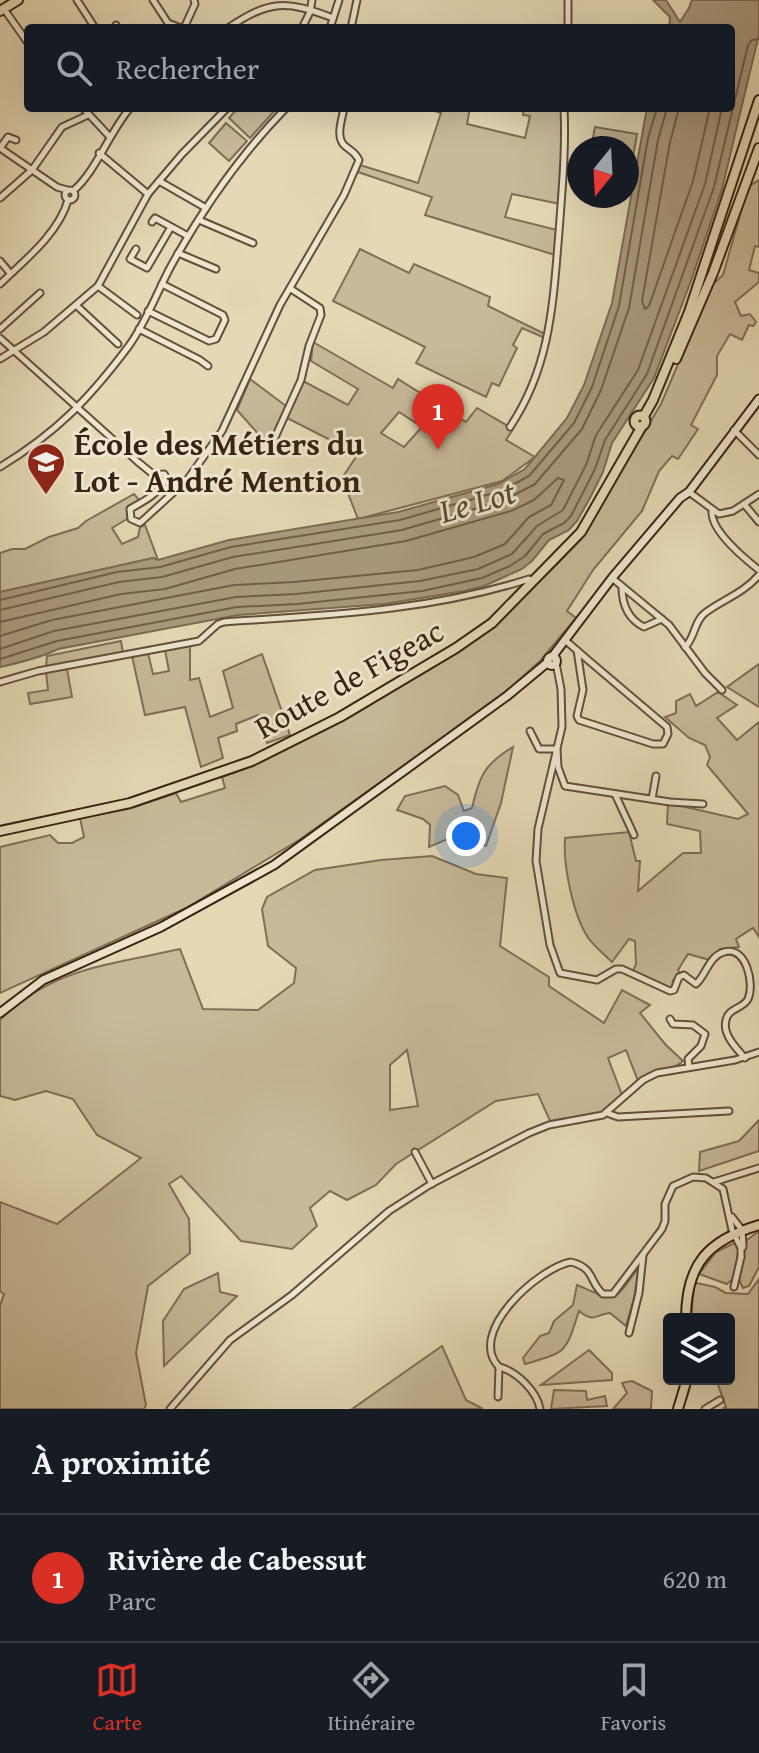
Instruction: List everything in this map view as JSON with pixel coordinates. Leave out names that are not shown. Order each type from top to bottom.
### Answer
[{"type":"main road","points":[[1,10],[18,0]]},
{"type":"main road","points":[[641,421],[689,312],[759,100]]},
{"type":"main road","points":[[641,421],[651,414],[699,308],[759,148]]},
{"type":"main road","name":"Route de Figeac","points":[[0,831],[130,803],[192,784],[264,756],[340,717],[456,648],[492,623],[581,532],[641,421]]},
{"type":"main road","points":[[686,1313],[687,1292],[698,1263],[716,1244],[759,1225]]},
{"type":"main road","points":[[678,1409],[685,1385]]},
{"type":"street","points":[[77,0],[92,24]]},
{"type":"street","points":[[153,0],[171,24]]},
{"type":"street","points":[[184,24],[195,4],[194,0]]},
{"type":"street","points":[[304,24],[312,0]]},
{"type":"street","points":[[331,24],[339,0]]},
{"type":"street","points":[[568,0],[568,24]]},
{"type":"street","points":[[354,24],[357,1]]},
{"type":"street","points":[[233,24],[249,12],[273,4],[288,4],[333,18]]},
{"type":"street","points":[[1,10],[24,38]]},
{"type":"street","points":[[0,198],[32,170],[62,127],[86,112]]},
{"type":"street","points":[[89,112],[109,136]]},
{"type":"street","points":[[0,284],[64,213],[68,194],[83,183],[109,136],[127,112]]},
{"type":"street","points":[[0,359],[44,332],[98,286],[148,194],[223,112]]},
{"type":"street","points":[[0,467],[54,431],[122,355],[206,208],[282,112]]},
{"type":"street","points":[[0,338],[154,475],[164,474],[165,482],[130,509],[131,519],[140,523],[187,480],[222,431],[280,305],[344,195],[359,160],[340,142],[344,112]]},
{"type":"street","points":[[510,427],[527,397],[547,346],[566,150],[564,112]]},
{"type":"street","points":[[16,140],[8,137],[0,148],[68,194]]},
{"type":"street","points":[[99,153],[148,194]]},
{"type":"street","points":[[159,181],[206,208]]},
{"type":"street","points":[[152,222],[155,218],[188,236]]},
{"type":"street","points":[[199,220],[253,243]]},
{"type":"street","points":[[136,249],[130,259],[147,268],[171,227]]},
{"type":"street","points":[[178,253],[216,269]]},
{"type":"street","points":[[0,261],[10,273]]},
{"type":"street","points":[[137,315],[147,313],[209,341],[216,339],[225,320],[223,315],[162,284]]},
{"type":"street","points":[[98,286],[137,315],[140,326],[208,366]]},
{"type":"street","points":[[272,444],[301,380],[321,315],[320,308],[291,289]]},
{"type":"street","points":[[0,329],[40,293]]},
{"type":"street","points":[[77,306],[118,344],[122,355]]},
{"type":"street","points":[[118,344],[130,344]]},
{"type":"street","points":[[745,1058],[729,1037],[725,1022],[728,1015],[745,1003],[749,994],[747,968],[741,957],[725,951],[712,961],[696,984],[684,975],[679,977],[674,990],[670,991],[622,969],[616,969],[597,980],[564,975],[550,945],[536,861],[538,829],[557,749],[562,706],[553,663],[558,648],[612,578],[680,498],[689,492],[759,399]]},
{"type":"street","points":[[734,430],[759,455]]},
{"type":"street","points":[[689,492],[712,511],[725,514],[759,494]]},
{"type":"street","points":[[744,504],[759,522]]},
{"type":"street","points":[[685,647],[692,640],[703,614],[752,584],[759,573],[716,526],[711,518],[712,511]]},
{"type":"street","points":[[612,578],[662,619],[722,690]]},
{"type":"street","points":[[0,682],[38,671],[199,641],[224,622],[401,608],[480,593],[529,579],[534,581]]},
{"type":"street","points":[[622,586],[625,608],[633,621],[644,627],[662,619]]},
{"type":"street","points":[[565,640],[577,650],[667,727],[666,740],[658,746],[579,720],[577,716],[583,690],[577,650]]},
{"type":"street","points":[[0,1013],[43,980],[150,933],[251,879],[447,741],[535,672],[553,663]]},
{"type":"street","points":[[530,731],[539,749],[557,749]]},
{"type":"street","points":[[557,749],[558,767],[565,786],[703,804]]},
{"type":"street","points":[[652,799],[656,776]]},
{"type":"street","points":[[614,793],[634,835]]},
{"type":"street","points":[[670,1019],[673,1024],[697,1027],[705,1034],[701,1046],[688,1059],[689,1067]]},
{"type":"street","points":[[170,1409],[221,1350],[249,1324],[292,1295],[389,1211],[432,1184],[529,1133],[549,1125],[607,1113],[650,1076],[745,1058],[759,1052]]},
{"type":"street","points":[[607,1113],[618,1117],[729,1111]]},
{"type":"street","points":[[415,1152],[432,1184]]},
{"type":"street","points":[[714,1182],[759,1168]]},
{"type":"street","points":[[540,1409],[536,1396],[526,1385],[492,1360],[490,1349],[494,1328],[516,1299],[544,1273],[564,1263],[578,1264],[592,1274],[598,1290],[608,1295],[618,1289],[662,1229],[668,1195],[673,1186],[682,1180],[706,1178],[723,1189],[738,1232],[741,1257],[734,1287]]},
{"type":"street","points":[[629,1333],[639,1293],[643,1254]]},
{"type":"street","points":[[498,1397],[499,1367]]},
{"type":"street","points":[[705,1409],[720,1400]]},
{"type":"shaded area","points":[[234,112],[273,112],[250,138],[229,118]]},
{"type":"shaded area","points":[[438,112],[469,112],[467,124],[525,138],[530,116],[523,115],[523,112],[562,112],[564,154],[560,204],[512,194],[505,217],[557,230],[555,255],[425,215],[432,197],[358,172],[360,165],[418,183],[441,113]]},
{"type":"shaded area","points":[[226,123],[247,141],[229,161],[209,143]]},
{"type":"shaded area","points":[[595,127],[637,134],[637,136],[593,136]]},
{"type":"shaded area","points":[[759,180],[759,247],[755,246],[749,270],[759,273],[759,282],[735,302],[741,316],[750,314],[756,322],[753,326],[749,325],[742,340],[730,334],[717,356],[717,375],[691,425],[698,429],[678,459],[672,456],[659,471],[642,511],[593,570],[567,611],[576,618],[540,661],[499,698],[299,840],[186,908],[0,993],[0,847],[50,835],[58,843],[72,843],[84,837],[80,818],[128,809],[176,793],[181,802],[225,788],[222,777],[249,767],[375,701],[490,629],[580,540],[661,404],[712,285],[723,275],[748,187]]},
{"type":"shaded area","points":[[360,249],[409,273],[414,264],[490,297],[488,306],[547,335],[545,338],[522,328],[513,345],[517,348],[499,386],[492,383],[486,397],[416,363],[425,347],[333,301]]},
{"type":"shaded area","points":[[313,342],[393,388],[398,379],[466,422],[477,408],[513,429],[506,440],[535,457],[502,481],[358,519],[342,478],[358,454],[287,418],[303,381],[348,405],[358,389],[311,361]],"holes":[[[399,412],[422,427],[404,447],[381,433]]]},
{"type":"shaded area","points":[[250,379],[286,406],[268,445],[237,410]]},
{"type":"shaded area","points":[[134,494],[140,501],[128,506],[127,519],[112,528],[122,544],[138,537],[140,527],[145,525],[158,560],[153,558],[0,592],[0,553],[25,549],[78,528]]},
{"type":"shaded area","points":[[121,641],[123,653],[46,668],[47,656]]},
{"type":"shaded area","points":[[190,645],[190,680],[199,678],[210,717],[233,708],[223,671],[262,654],[290,735],[267,743],[258,715],[236,724],[237,731],[218,738],[223,758],[201,767],[185,707],[145,715],[132,656],[148,653],[153,674],[169,671],[165,650]]},
{"type":"shaded area","points":[[759,664],[759,707],[727,687]]},
{"type":"shaded area","points":[[67,669],[72,697],[30,704],[28,693],[48,690],[46,672]]},
{"type":"shaded area","points":[[718,692],[737,705],[717,718],[737,740],[759,722],[759,937],[753,928],[736,939],[739,947],[720,949],[710,960],[688,954],[669,989],[633,971],[636,964],[635,941],[629,939],[612,962],[589,939],[570,890],[565,838],[629,832],[636,861],[640,861],[638,891],[683,853],[701,853],[700,831],[667,824],[668,803],[738,819],[748,814],[707,765],[710,757],[705,745],[689,738],[665,717],[676,713],[676,701],[690,694],[696,706]]},
{"type":"shaded area","points":[[513,747],[501,803],[486,846],[459,834],[429,847],[430,825],[423,819],[397,810],[405,796],[445,786],[458,795],[464,811],[472,808],[484,772],[495,759]]},
{"type":"shaded area","points":[[432,856],[476,874],[507,878],[500,946],[549,977],[549,986],[604,1023],[622,990],[650,1005],[640,1013],[683,1061],[638,1081],[626,1050],[608,1058],[622,1095],[602,1112],[550,1121],[538,1094],[496,1101],[396,1164],[376,1185],[347,1200],[330,1191],[310,1208],[317,1226],[292,1249],[241,1241],[181,1176],[169,1184],[189,1219],[190,1253],[148,1286],[136,1353],[146,1405],[144,1409],[0,1409],[0,1306],[4,1294],[0,1291],[0,1202],[57,1224],[141,1158],[97,1135],[73,1099],[46,1091],[15,1100],[0,1096],[0,1020],[20,1002],[62,978],[180,949],[203,1009],[258,1010],[294,983],[296,968],[268,946],[262,909],[267,897],[315,870]],"holes":[[[407,1050],[418,1106],[390,1110],[390,1065]]]},
{"type":"shaded area","points":[[759,1120],[759,1151],[699,1171],[700,1152],[739,1141]]},
{"type":"shaded area","points":[[759,1231],[759,1267],[749,1286],[743,1288],[739,1280],[747,1240]]},
{"type":"shaded area","points":[[734,1243],[739,1249],[733,1279],[727,1284],[699,1274],[716,1252]]},
{"type":"shaded area","points":[[639,1267],[626,1326],[610,1313],[591,1317],[579,1311],[567,1343],[558,1353],[525,1364],[523,1358],[540,1336],[549,1333],[554,1321],[573,1305],[577,1285],[613,1297]]},
{"type":"shaded area","points":[[218,1273],[220,1292],[237,1296],[164,1366],[163,1321],[184,1289]]},
{"type":"shaded area","points":[[759,1279],[759,1409],[722,1409],[726,1407],[718,1385],[735,1385],[735,1313],[692,1313],[694,1286],[697,1283],[726,1293],[748,1294]]},
{"type":"shaded area","points":[[442,1346],[466,1400],[483,1409],[352,1409]]},
{"type":"shaded area","points":[[589,1350],[612,1373],[612,1380],[541,1385]]},
{"type":"shaded area","points":[[632,1381],[652,1391],[651,1409],[613,1409],[627,1393],[622,1383]]},
{"type":"shaded area","points":[[554,1390],[586,1391],[587,1400],[605,1396],[607,1406],[551,1409]]},
{"type":"water","name":"Le Lot","points":[[653,0],[666,0],[680,22],[692,0],[759,0],[759,34],[722,189],[691,281],[654,378],[612,443],[603,472],[569,530],[549,540],[522,569],[484,586],[464,591],[384,604],[238,615],[58,649],[0,667],[0,592],[153,558],[158,560],[229,540],[398,512],[498,484],[525,469],[567,418],[584,385],[612,303],[629,208],[639,208],[639,152],[646,113],[735,112],[735,24],[669,24],[670,17]]},
{"type":"place","name":"Rivière de Cabessut","points":[[438,450]]},
{"type":"place","name":"École des Métiers du Lot - André Mention","points":[[46,496]]}]
